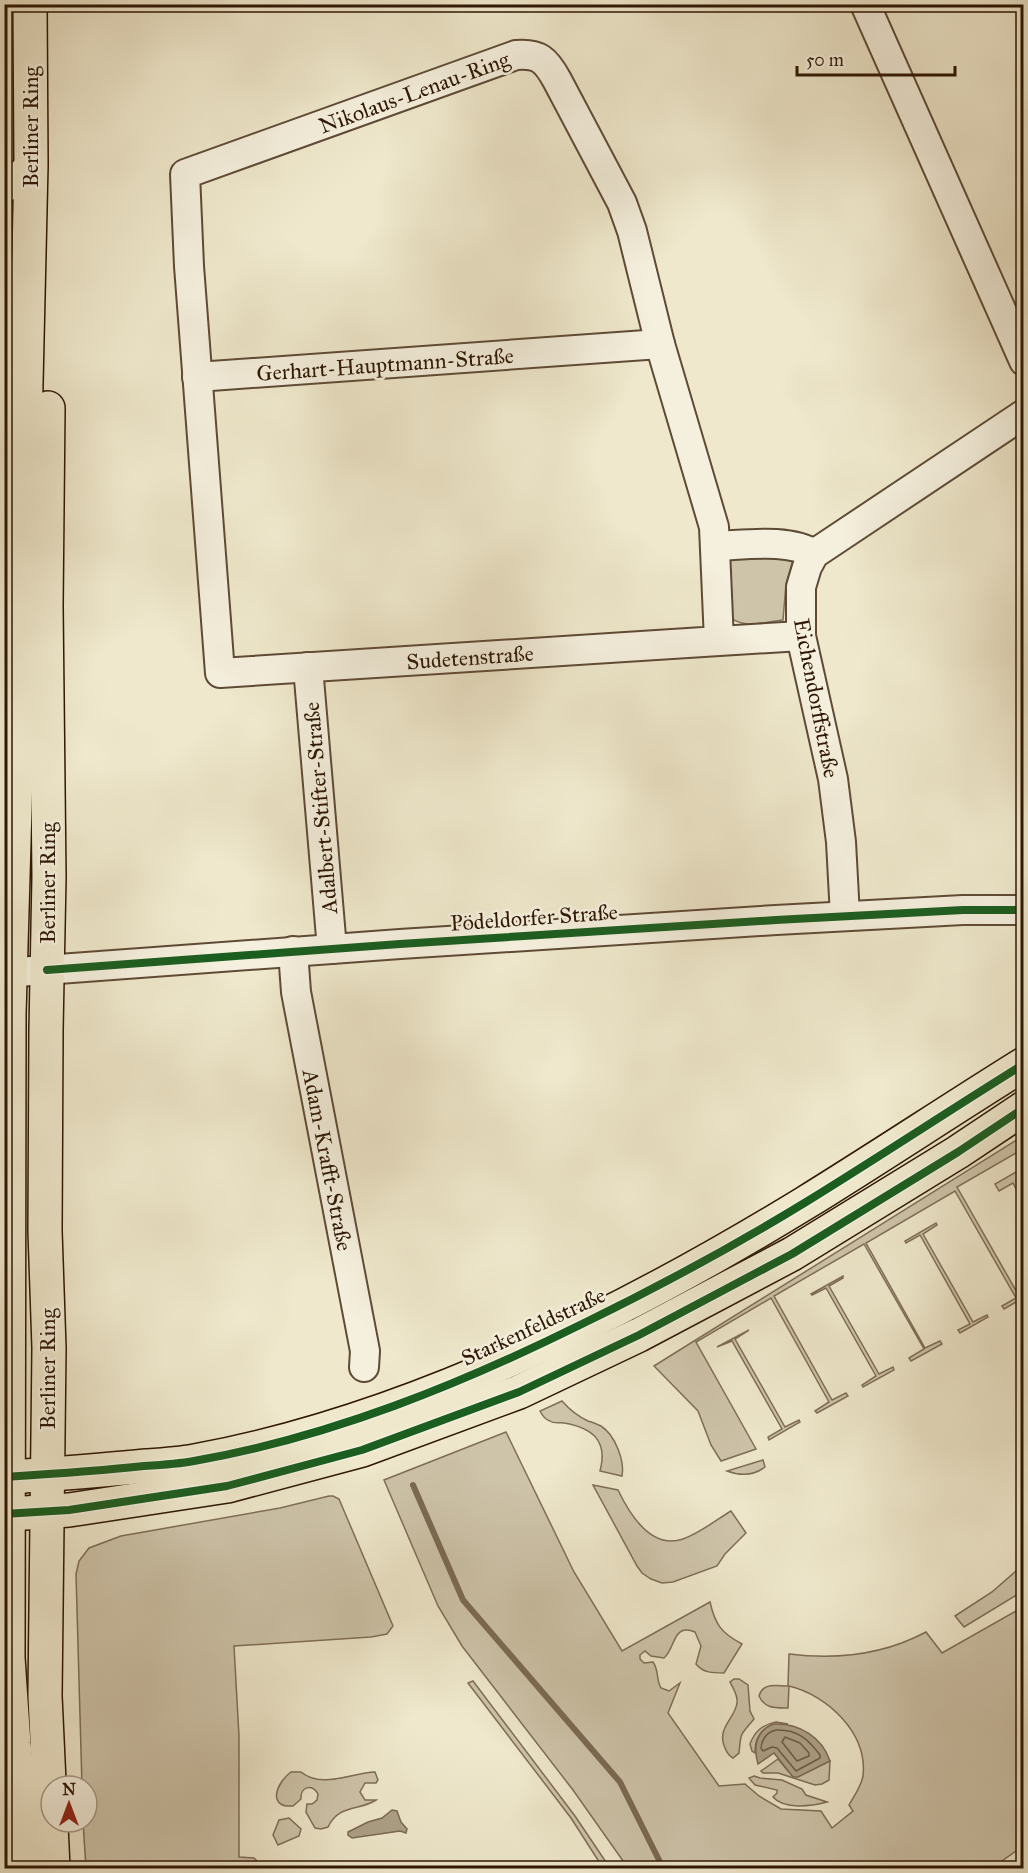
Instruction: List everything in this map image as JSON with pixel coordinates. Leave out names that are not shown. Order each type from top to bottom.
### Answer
[{"type":"main road","name":"Berliner Ring","points":[[28,1869],[14,1744],[8,1658],[6,1477],[7,973],[28,302],[31,165],[30,4]]},
{"type":"main road","name":"Berliner Ring","points":[[50,4],[46,606],[49,877],[46,970],[45,1231],[49,1348],[45,1696],[53,1869]]},
{"type":"main road","name":"Starkenfeldstraße","points":[[6,1477],[193,1462],[284,1440],[364,1417],[469,1376],[532,1349],[665,1284],[772,1222],[1023,1064]]},
{"type":"main road","points":[[6,1514],[69,1510],[227,1486],[362,1450],[519,1392],[639,1335],[792,1254],[958,1152],[1023,1108]]},
{"type":"main road","points":[[772,1222],[792,1254]]},
{"type":"street","points":[[865,4],[1023,361]]},
{"type":"street","name":"Nikolaus-Lenau-Ring","points":[[197,377],[185,174],[523,54],[536,55],[550,67],[622,203],[632,231],[660,344]]},
{"type":"street","points":[[4,189],[31,165]]},
{"type":"street","points":[[4,270],[28,302]]},
{"type":"street","points":[[660,344],[714,526],[719,641]]},
{"type":"street","name":"Gerhart-Hauptmann-Straße","points":[[197,377],[660,344]]},
{"type":"street","name":"Sudetenstraße","points":[[197,377],[220,673],[801,636]]},
{"type":"street","points":[[715,546],[789,544],[804,547],[814,554],[1023,414]]},
{"type":"street","name":"Eichendorffstraße","points":[[814,554],[801,587],[801,636],[833,779],[841,842],[846,916]]},
{"type":"street","name":"Adalbert-Stifter-Straße","points":[[308,667],[332,948]]},
{"type":"street","name":"Pödeldorfer Straße","points":[[7,973],[332,948],[846,916],[981,909],[1023,910]]},
{"type":"street","name":"Adam-Krafft-Straße","points":[[293,951],[298,1004],[365,1352],[364,1367]]},
{"type":"shaded area","points":[[785,552],[793,560],[786,584],[783,620],[747,624],[729,616],[726,557]]},
{"type":"shaded area","points":[[1023,1136],[1023,1149],[957,1187],[1019,1296],[1023,1294],[1023,1298],[1004,1309],[1002,1306],[1016,1298],[955,1191],[866,1243],[925,1348],[940,1341],[942,1344],[911,1361],[909,1358],[924,1349],[864,1244],[774,1296],[832,1400],[846,1393],[848,1396],[817,1413],[815,1411],[829,1402],[771,1298],[696,1342],[756,1449],[721,1461],[711,1445],[698,1411],[654,1366]]},
{"type":"shaded area","points":[[1023,1168],[1023,1177],[1016,1181],[1023,1194],[1023,1202],[1013,1183],[999,1191],[995,1184]]},
{"type":"shaded area","points":[[936,1223],[937,1225],[923,1234],[973,1322],[987,1315],[988,1317],[960,1333],[958,1330],[970,1324],[920,1235],[906,1243],[905,1241]]},
{"type":"shaded area","points":[[843,1276],[829,1286],[879,1374],[893,1367],[894,1370],[863,1387],[862,1385],[876,1376],[826,1288],[811,1294]]},
{"type":"shaded area","points":[[749,1330],[735,1339],[785,1427],[799,1420],[800,1422],[769,1440],[768,1437],[782,1429],[732,1341],[717,1347]]},
{"type":"shaded area","points":[[562,1401],[577,1415],[601,1426],[611,1436],[622,1463],[622,1476],[600,1471],[602,1452],[600,1444],[590,1432],[574,1425],[552,1422],[540,1411]]},
{"type":"shaded area","points":[[506,1432],[574,1572],[622,1651],[710,1602],[720,1627],[742,1644],[724,1673],[705,1671],[696,1664],[701,1646],[695,1632],[688,1630],[678,1634],[664,1658],[651,1656],[645,1651],[640,1655],[644,1663],[653,1662],[661,1688],[669,1691],[680,1683],[668,1713],[719,1786],[745,1784],[759,1796],[781,1809],[821,1811],[832,1828],[853,1811],[849,1805],[862,1780],[863,1760],[852,1731],[842,1718],[817,1698],[789,1686],[788,1708],[771,1707],[761,1700],[759,1696],[767,1687],[788,1686],[789,1654],[842,1656],[859,1654],[893,1646],[926,1632],[942,1653],[1023,1607],[1023,1846],[992,1868],[628,1868],[573,1790],[462,1646],[438,1606],[384,1480]]},
{"type":"shaded area","points":[[763,1460],[765,1467],[751,1474],[727,1471]]},
{"type":"shaded area","points":[[593,1485],[618,1490],[635,1519],[651,1534],[661,1539],[671,1541],[683,1539],[731,1511],[746,1533],[725,1554],[717,1566],[673,1582],[662,1583],[642,1573],[637,1566]]},
{"type":"shaded area","points":[[329,1496],[339,1499],[393,1626],[387,1634],[371,1637],[234,1646],[239,1736],[239,1857],[254,1858],[260,1868],[86,1868],[84,1834],[99,1834],[99,1774],[82,1774],[76,1574],[79,1561],[89,1548],[121,1536],[280,1508]]},
{"type":"shaded area","points":[[1023,1565],[1023,1591],[964,1627],[955,1616],[992,1592]]},
{"type":"shaded area","points":[[739,1679],[748,1685],[750,1711],[754,1719],[742,1734],[739,1753],[733,1758],[726,1750],[723,1735],[736,1709],[736,1694],[730,1682]]},
{"type":"shaded area","points":[[473,1681],[575,1816],[610,1868],[603,1868],[571,1818],[468,1683]]},
{"type":"shaded area","points":[[776,1722],[788,1724],[775,1725],[764,1730],[757,1739],[755,1753],[752,1751],[750,1744],[757,1732]]},
{"type":"shaded area","points":[[778,1759],[788,1771],[830,1761],[829,1780],[815,1785],[778,1773],[761,1771]]},
{"type":"shaded area","points":[[291,1772],[301,1772],[309,1777],[327,1780],[375,1772],[378,1780],[376,1783],[365,1783],[360,1792],[365,1800],[376,1800],[344,1811],[328,1827],[315,1828],[306,1812],[307,1804],[312,1804],[317,1800],[318,1794],[313,1788],[304,1789],[301,1799],[293,1806],[285,1806],[277,1799],[281,1782]]},
{"type":"shaded area","points":[[754,1776],[782,1780],[802,1789],[806,1795],[827,1802],[806,1806],[784,1804],[773,1797],[777,1790],[755,1785],[749,1778]]},
{"type":"shaded area","points":[[289,1818],[301,1829],[299,1836],[278,1845],[273,1835],[279,1820]]},
{"type":"water","points":[[774,1724],[792,1726],[808,1733],[821,1745],[830,1761],[798,1777],[793,1777],[774,1753],[758,1764],[757,1740],[763,1730]]},
{"type":"water","points":[[392,1810],[397,1811],[401,1822],[407,1829],[406,1833],[400,1831],[352,1838],[348,1835],[348,1832],[382,1818]]},
{"type":"waterway","points":[[413,1485],[463,1600],[620,1782],[663,1868]]},
{"type":"cycle path","points":[[47,970],[776,920],[963,910],[1024,910]]},
{"type":"cycle path","points":[[4,1477],[176,1464],[245,1451],[345,1423],[443,1387],[584,1323],[724,1250],[806,1202],[1024,1064]]},
{"type":"cycle path","points":[[4,1514],[69,1510],[227,1486],[362,1450],[519,1392],[639,1335],[792,1254],[958,1152],[1024,1108]]}]
